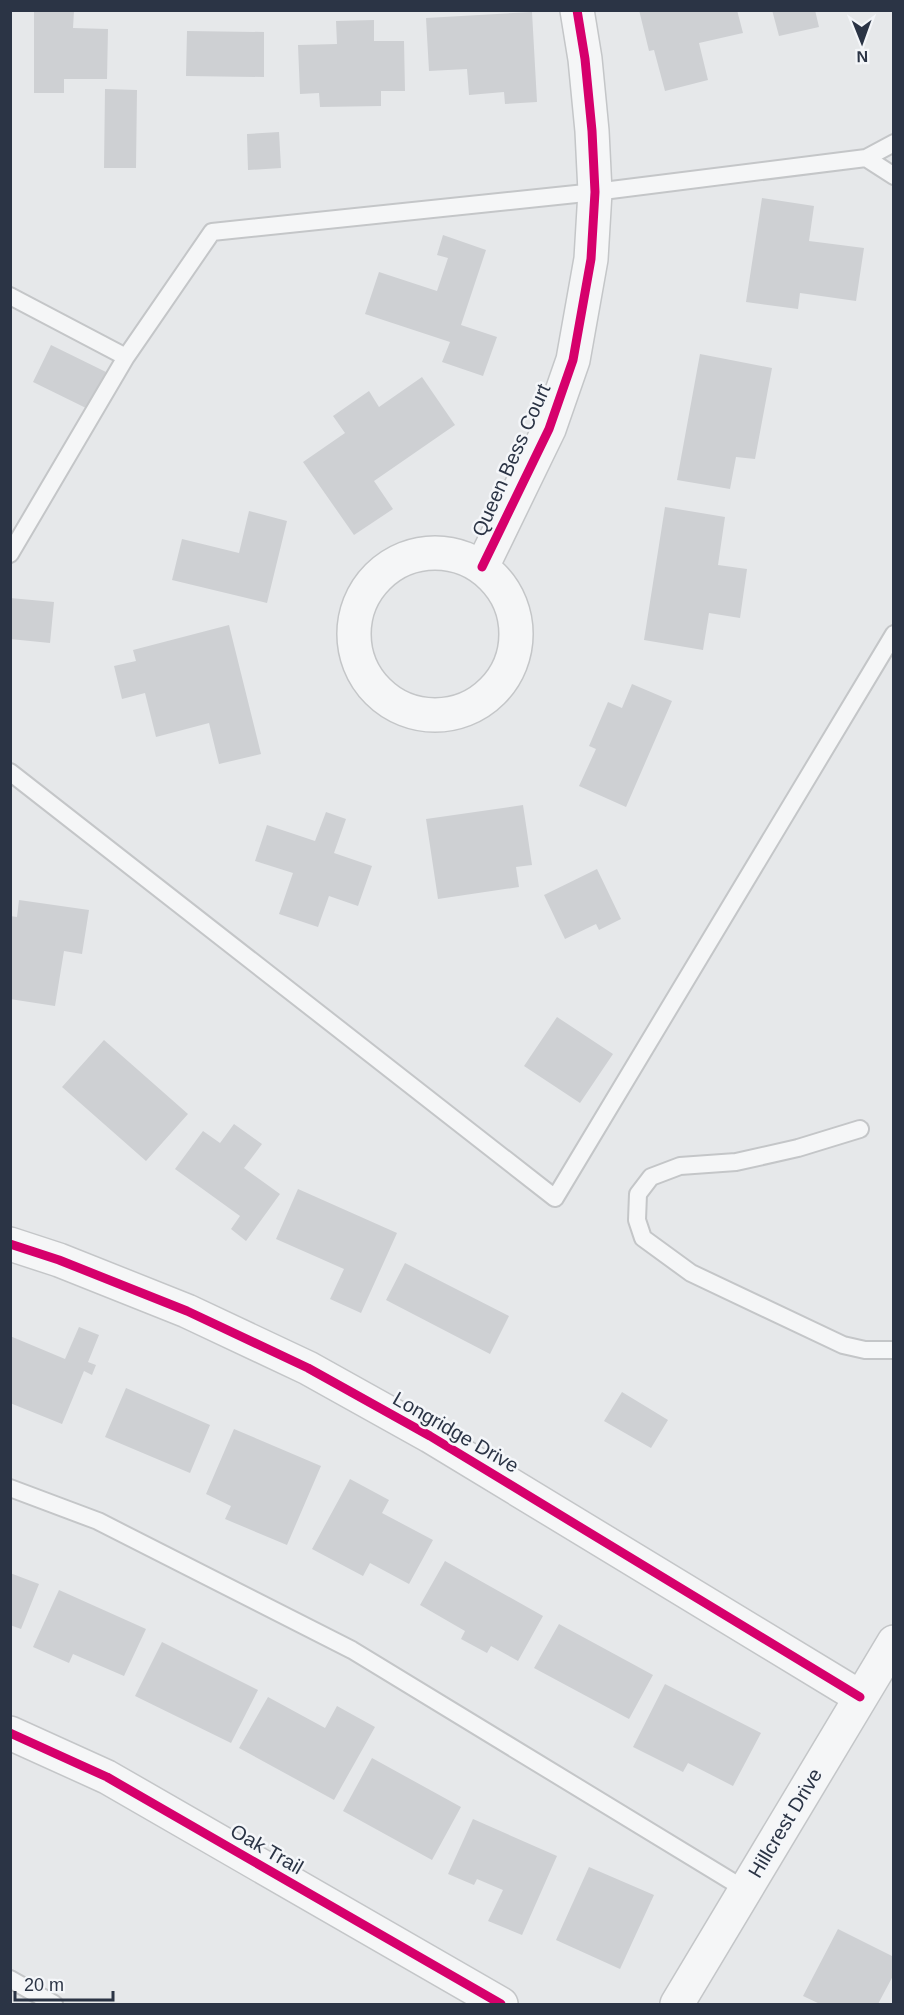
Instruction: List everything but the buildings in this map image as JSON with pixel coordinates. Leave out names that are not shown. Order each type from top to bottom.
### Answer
[{"type":"street","name":"Queen Bess Court","points":[[482,567],[549,429],[573,360],[591,258],[595,192],[586,69],[577,10]]},
{"type":"street","points":[[444,552],[466,558],[482,567],[503,587],[514,612],[517,632],[512,664],[496,688],[486,699],[448,716],[414,713],[385,699],[370,683],[358,661],[354,637],[360,601],[375,579],[402,559],[417,555],[444,552]]},
{"type":"street","name":"Longridge Drive","points":[[10,1244],[58,1260],[187,1311],[308,1368],[430,1436],[860,1698]]},
{"type":"street","name":"Hillcrest Drive","points":[[677,2004],[894,1642]]},
{"type":"street","name":"Oak Trail","points":[[10,1733],[107,1777],[501,2004]]},
{"type":"lane","points":[[10,554],[126,357],[212,232],[595,192],[866,158],[894,143]]},
{"type":"lane","points":[[866,158],[894,176]]},
{"type":"lane","points":[[10,296],[126,357]]},
{"type":"lane","points":[[13,776],[555,1198],[894,634]]},
{"type":"lane","points":[[860,1129],[798,1148],[736,1162],[680,1166],[651,1177],[638,1194],[637,1220],[644,1238],[691,1274],[843,1345],[865,1350],[894,1350]]},
{"type":"lane","points":[[10,1488],[98,1521],[352,1650],[746,1890]]},
{"type":"lane","points":[[10,1979],[54,2004]]},
{"type":"cycle path","points":[[482,567],[549,429],[573,360],[591,259],[595,192],[592,131],[585,59],[577,10]]},
{"type":"cycle path","points":[[10,1244],[59,1260],[187,1311],[308,1368],[430,1436],[860,1697]]},
{"type":"cycle path","points":[[10,1733],[107,1777],[501,2004]]}]
